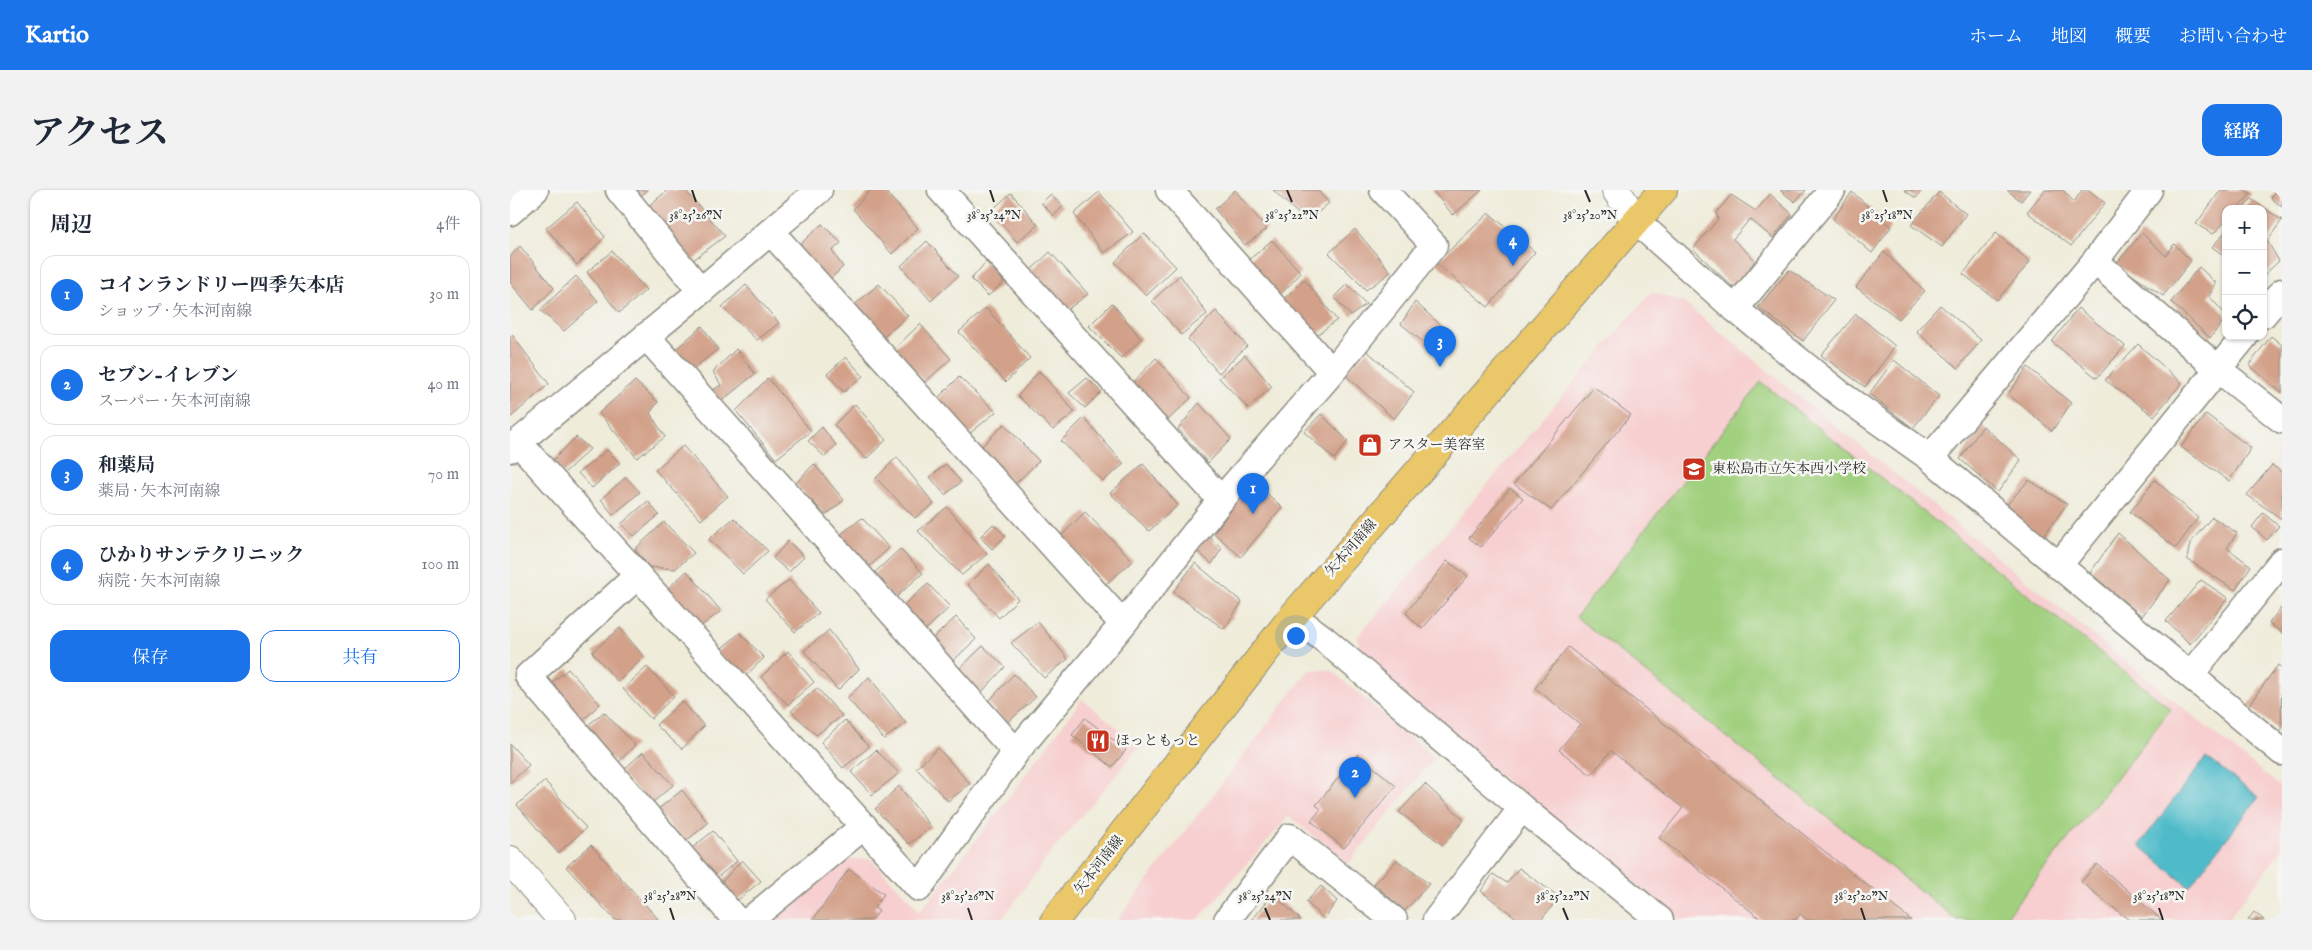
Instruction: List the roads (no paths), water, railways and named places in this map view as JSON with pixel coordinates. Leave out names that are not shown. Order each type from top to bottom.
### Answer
[{"type":"main road","name":"矢本河南線","points":[[1056,920],[1293,616],[1663,190]]},
{"type":"street","points":[[510,212],[535,190]]},
{"type":"street","points":[[619,190],[701,291]]},
{"type":"street","points":[[819,190],[772,232],[514,446],[637,576],[919,888],[1016,752],[1123,624],[1221,500],[1332,372],[1434,245],[1383,190]]},
{"type":"street","points":[[941,190],[1221,500]]},
{"type":"street","points":[[1169,190],[1332,372]]},
{"type":"street","points":[[1616,190],[1636,221],[1735,309],[1843,396],[1930,458],[2282,752]]},
{"type":"street","points":[[1735,309],[1832,190]]},
{"type":"street","points":[[1930,458],[2095,261],[2149,190]]},
{"type":"street","points":[[772,232],[1123,624]]},
{"type":"street","points":[[2095,261],[2218,369],[2282,420]]},
{"type":"street","points":[[2267,310],[2282,292]]},
{"type":"street","points":[[646,336],[1016,752]]},
{"type":"street","points":[[2058,566],[2242,340]]},
{"type":"street","points":[[2190,676],[2282,562]]},
{"type":"street","points":[[637,576],[528,676],[736,920]]},
{"type":"street","points":[[1293,616],[1324,639],[1522,808],[1660,920]]},
{"type":"street","points":[[1436,920],[1522,808]]},
{"type":"street","points":[[750,920],[864,826]]},
{"type":"street","points":[[1227,920],[1290,837],[1394,920]]},
{"type":"street","points":[[510,860],[562,920]]},
{"type":"water","points":[[2206,757],[2259,797],[2189,887],[2139,845]]},
{"type":"place","name":"ひかりサンテクリニック","points":[[1513,266]]},
{"type":"place","name":"和薬局","points":[[1440,367]]},
{"type":"place","name":"アスター美容室","points":[[1370,445]]},
{"type":"place","name":"東松島市立矢本西小学校","points":[[1694,469]]},
{"type":"place","name":"コインランドリー四季矢本店","points":[[1253,514]]},
{"type":"place","name":"ほっともっと","points":[[1098,741]]},
{"type":"place","name":"セブン-イレブン","points":[[1355,798]]}]
